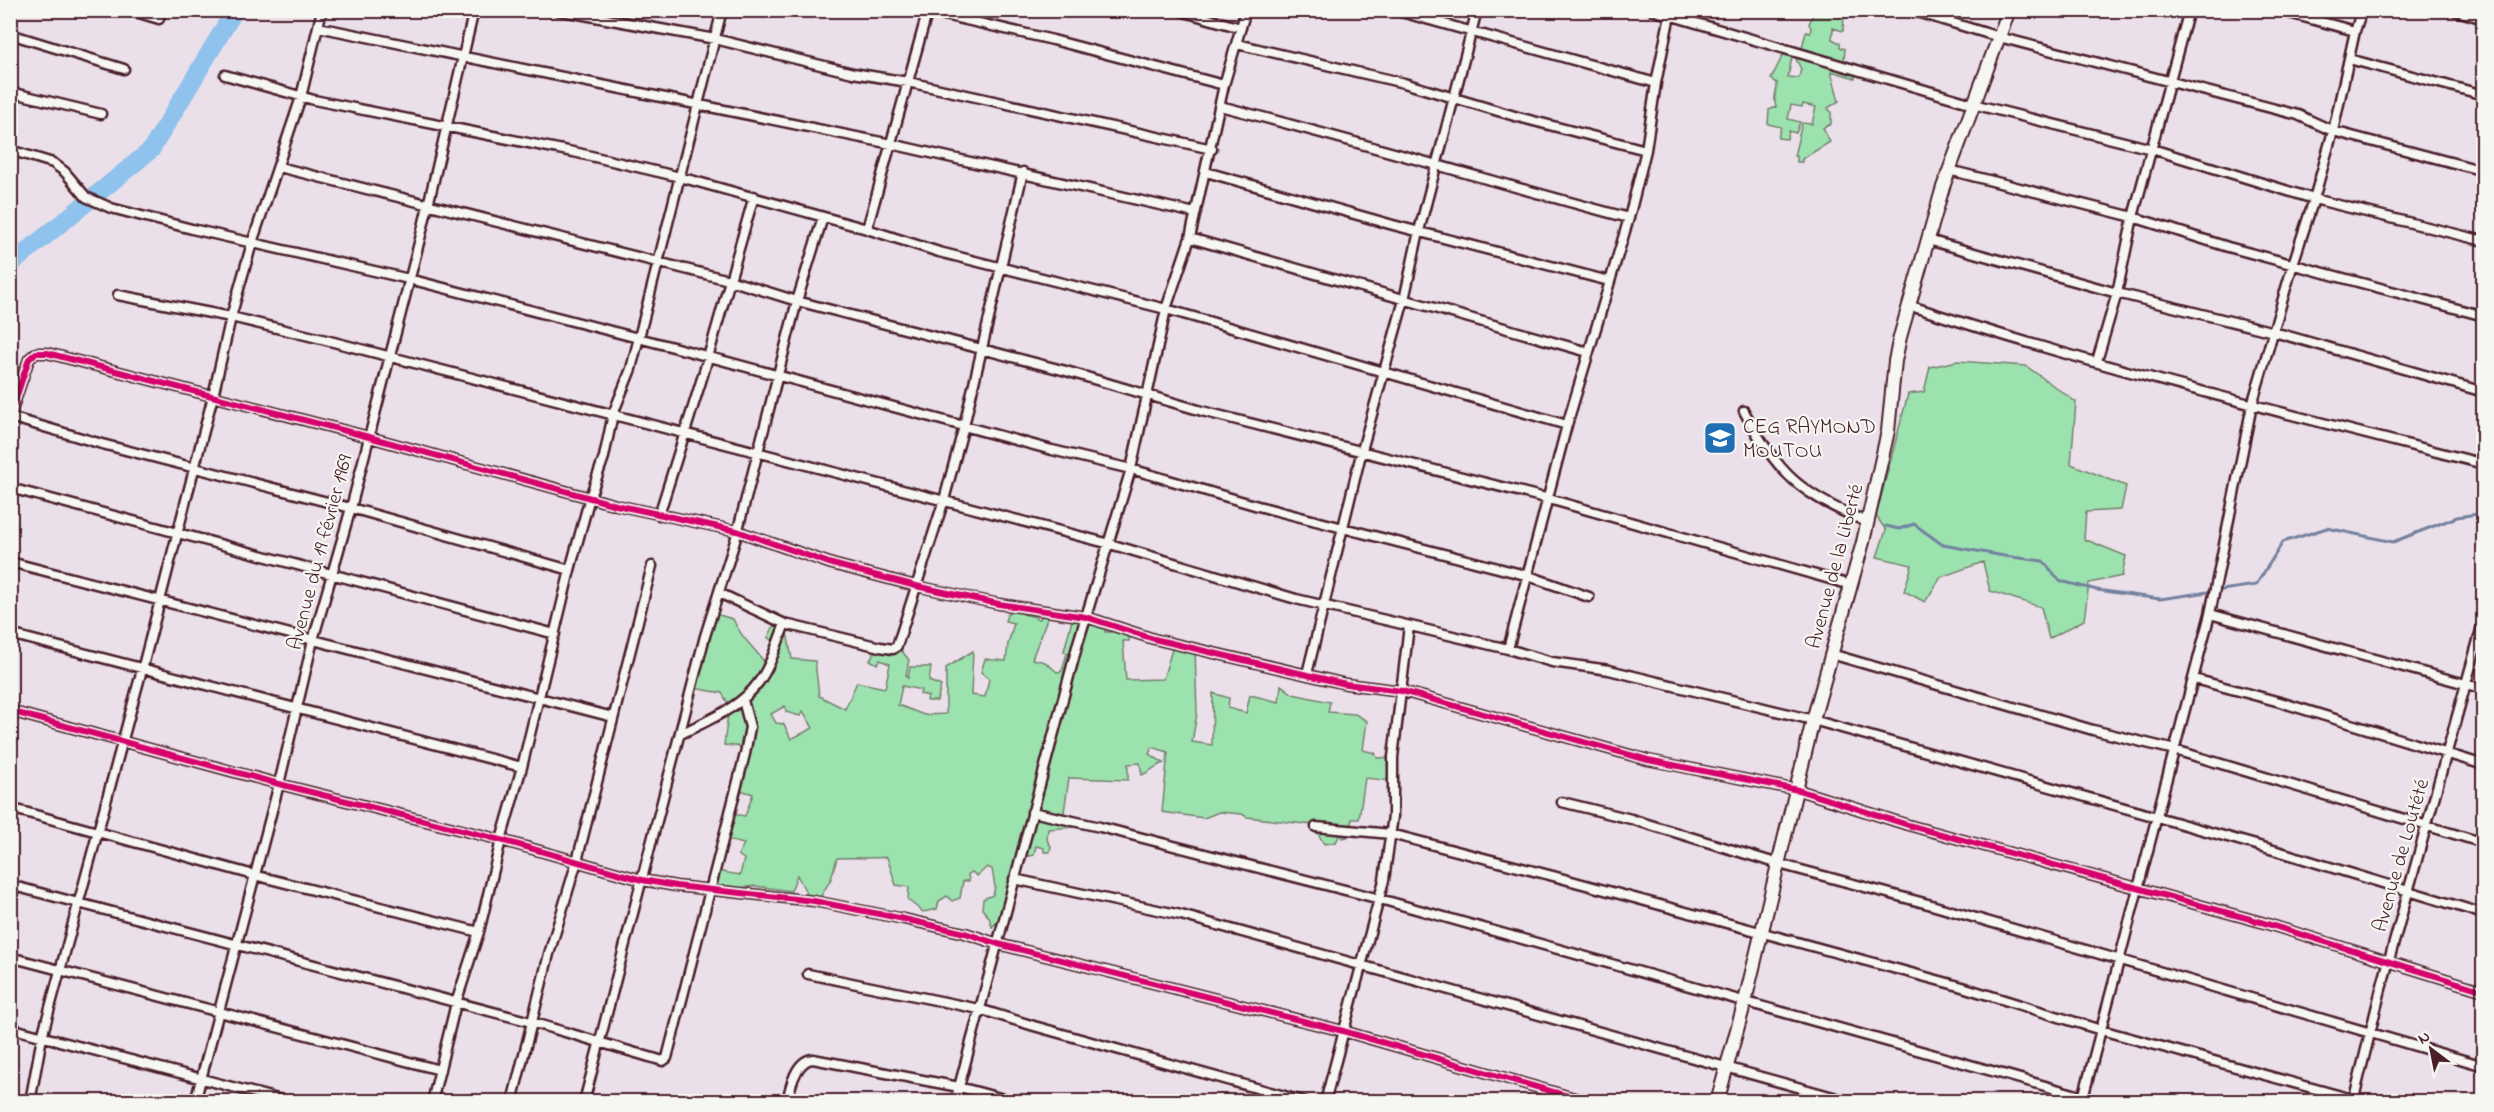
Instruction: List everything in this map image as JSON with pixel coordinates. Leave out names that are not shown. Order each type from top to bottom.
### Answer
[{"type":"street","points":[[129,10],[159,19]]},
{"type":"street","points":[[30,1101],[42,1037],[143,666],[213,396],[231,317],[252,243],[301,97],[322,10]]},
{"type":"street","name":"Avenue du 19 février 1969","points":[[195,1101],[279,784],[313,640],[351,508],[390,356],[429,203],[445,126],[474,10]]},
{"type":"street","points":[[557,10],[715,39],[853,73],[908,82],[1013,107],[1212,148]]},
{"type":"street","points":[[432,1101],[456,1003],[478,932],[522,767],[570,570],[590,497],[604,457],[613,414],[630,369],[722,10]]},
{"type":"street","points":[[1177,10],[1241,28]]},
{"type":"street","points":[[955,1101],[1086,617],[1131,469],[1166,309],[1190,238],[1212,148],[1224,85],[1246,10]]},
{"type":"street","points":[[1394,10],[1656,83]]},
{"type":"street","points":[[1307,674],[1362,450],[1404,300],[1419,231],[1477,10]]},
{"type":"street","points":[[1652,10],[1671,13],[1731,35],[1973,104],[2152,149],[2314,198],[2484,241]]},
{"type":"street","points":[[1910,10],[1999,37],[2298,115],[2333,131],[2484,171]]},
{"type":"street","name":"Avenue de la Liberté","points":[[1717,1101],[1745,1001],[1814,720],[1867,522],[1888,431],[1895,361],[1949,170],[2009,10]]},
{"type":"street","points":[[2097,361],[2189,10]]},
{"type":"street","points":[[2278,10],[2355,31]]},
{"type":"street","points":[[2082,1099],[2158,819],[2210,614],[2252,405],[2333,131],[2355,31],[2362,10]]},
{"type":"street","points":[[2453,10],[2484,19]]},
{"type":"street","points":[[867,229],[926,11],[1053,40],[1224,85]]},
{"type":"street","points":[[1508,649],[1567,425],[1629,218],[1646,150],[1656,83],[1671,13]]},
{"type":"street","points":[[318,27],[891,144],[1023,172],[1195,213]]},
{"type":"street","points":[[10,34],[124,69]]},
{"type":"street","points":[[1237,44],[1404,83],[1454,99],[1646,150]]},
{"type":"street","points":[[2349,59],[2484,95]]},
{"type":"street","points":[[225,75],[301,97],[578,153],[754,196],[939,252],[1166,309],[1567,425]]},
{"type":"street","points":[[10,93],[101,114]]},
{"type":"street","points":[[1220,105],[1629,218]]},
{"type":"street","points":[[10,150],[53,163],[65,172],[86,197],[111,208],[409,279],[638,338],[1131,469],[1343,529],[1529,576],[1588,597]]},
{"type":"street","points":[[279,167],[729,280],[797,301],[982,348],[1202,411],[1549,499],[1851,585]]},
{"type":"street","points":[[1949,170],[2133,217],[2217,244],[2484,316]]},
{"type":"street","points":[[719,593],[784,624],[880,648],[893,649],[900,642],[944,500],[964,426],[1023,172]]},
{"type":"street","points":[[1206,172],[1609,281]]},
{"type":"street","points":[[659,515],[708,357],[754,196]]},
{"type":"street","points":[[584,1101],[705,636],[737,531],[797,301],[824,217]]},
{"type":"street","points":[[1190,238],[1588,352]]},
{"type":"street","points":[[1928,240],[2116,292],[2274,332],[2484,392]]},
{"type":"street","points":[[118,295],[231,317],[390,356],[1110,544],[1323,605],[1508,649],[1552,662],[1609,670],[1814,720],[2284,853],[2484,914]]},
{"type":"street","points":[[1911,306],[2006,337],[2252,405],[2484,464]]},
{"type":"street","points":[[570,570],[351,508],[193,469],[10,416],[29,359],[36,353],[47,352],[659,515],[737,531],[832,564],[916,586],[999,604],[1086,617],[1154,639],[1346,684],[1402,691],[1648,760],[1798,790],[1908,825],[2261,922],[2484,991]]},
{"type":"street","points":[[1744,411],[1762,446],[1791,479],[1821,500],[1867,522]]},
{"type":"street","points":[[10,488],[555,634]]},
{"type":"street","points":[[10,562],[613,717]]},
{"type":"street","points":[[512,1101],[531,1022],[577,861],[652,566]]},
{"type":"street","points":[[2210,614],[2484,689]]},
{"type":"street","name":"Avenue de Loutété","points":[[2353,1100],[2464,683],[2484,619]]},
{"type":"street","points":[[681,734],[743,700],[758,683],[768,666],[784,624]]},
{"type":"street","points":[[1325,1101],[1380,899],[1391,834],[1394,805],[1393,757],[1409,626]]},
{"type":"street","points":[[10,634],[143,666],[297,709],[522,767]]},
{"type":"street","points":[[1831,654],[2093,730],[2175,750],[2484,843]]},
{"type":"street","points":[[2194,679],[2280,702],[2484,765]]},
{"type":"street","points":[[10,885],[531,1022],[665,1060],[711,890],[750,727],[743,700]]},
{"type":"street","points":[[10,711],[279,784],[501,840],[642,880],[814,901],[955,931],[998,944],[1343,1031],[1588,1101]]},
{"type":"street","points":[[1562,802],[1631,819],[1779,864],[1928,904],[2484,1066]]},
{"type":"street","points":[[10,808],[478,932]]},
{"type":"street","points":[[1032,812],[1100,826],[1380,899],[1745,1001],[2082,1099],[2103,1101]]},
{"type":"street","points":[[1316,827],[1391,834],[1959,986],[2101,1030],[2363,1101]]},
{"type":"street","points":[[1014,879],[1180,915],[1851,1101]]},
{"type":"street","points":[[10,957],[440,1070]]},
{"type":"street","points":[[808,974],[979,1009],[1306,1101]]},
{"type":"street","points":[[10,1028],[289,1101]]},
{"type":"street","points":[[787,1101],[791,1083],[808,1059],[959,1087],[1015,1101]]},
{"type":"green space","points":[[1814,11],[1842,11],[1844,14],[1843,31],[1833,28],[1832,39],[1845,49],[1844,61],[1856,64],[1855,78],[1831,71],[1839,101],[1828,108],[1831,112],[1831,124],[1823,128],[1830,142],[1802,159],[1802,162],[1797,162],[1797,156],[1794,156],[1802,123],[1812,124],[1816,107],[1803,104],[1802,107],[1791,105],[1788,119],[1800,122],[1796,133],[1789,131],[1787,139],[1778,138],[1781,127],[1768,124],[1769,110],[1776,107],[1777,83],[1771,79],[1783,55],[1792,57],[1788,77],[1799,78],[1801,69],[1796,59],[1804,57],[1801,51],[1806,32],[1810,33],[1809,24]]},
{"type":"green space","points":[[1958,361],[2026,366],[2076,402],[2071,464],[2126,486],[2121,510],[2086,512],[2084,539],[2126,556],[2122,576],[2089,583],[2084,620],[2049,639],[2041,607],[1990,591],[1983,562],[1941,577],[1925,602],[1904,591],[1912,565],[1877,557],[1886,530],[1876,516],[1908,394],[1924,392],[1930,367]]},
{"type":"green space","points":[[1016,608],[1023,614],[1036,617],[1036,619],[1040,619],[1043,612],[1049,613],[1032,659],[1045,662],[1057,672],[1062,671],[1067,653],[1064,651],[1073,616],[1084,617],[1069,691],[1087,630],[1093,620],[1106,624],[1105,632],[1111,632],[1111,625],[1131,632],[1129,641],[1123,641],[1126,680],[1163,679],[1174,643],[1195,648],[1197,713],[1192,742],[1212,745],[1213,693],[1229,698],[1228,708],[1246,713],[1250,695],[1279,702],[1281,685],[1293,694],[1330,702],[1328,712],[1355,714],[1367,721],[1363,750],[1375,753],[1377,758],[1398,757],[1393,781],[1365,778],[1359,819],[1352,819],[1347,837],[1342,838],[1340,834],[1336,842],[1324,844],[1313,825],[1219,812],[1204,818],[1162,812],[1168,752],[1152,747],[1149,754],[1164,763],[1142,775],[1140,763],[1128,764],[1128,780],[1069,778],[1064,812],[1067,821],[1089,826],[1048,829],[1047,840],[1051,846],[1050,852],[1044,852],[1044,848],[1036,846],[1034,855],[1024,857],[998,921],[992,927],[989,917],[982,909],[983,899],[993,895],[995,887],[992,869],[987,867],[977,876],[972,872],[968,874],[969,881],[963,881],[960,898],[952,901],[947,896],[939,901],[937,909],[923,912],[908,900],[909,887],[896,885],[887,857],[837,858],[831,879],[817,903],[811,902],[797,875],[791,891],[755,886],[726,890],[715,885],[717,871],[740,875],[744,859],[738,855],[744,844],[727,840],[732,814],[745,816],[753,794],[740,790],[744,747],[724,745],[729,705],[722,693],[693,688],[715,614],[733,619],[743,637],[765,663],[774,641],[768,638],[774,625],[786,627],[792,659],[815,661],[819,696],[845,709],[857,682],[885,688],[890,664],[880,660],[877,664],[870,660],[877,648],[901,650],[909,660],[906,675],[908,678],[910,667],[931,667],[929,681],[941,686],[937,701],[927,701],[928,696],[920,694],[921,690],[902,686],[898,705],[924,715],[946,714],[946,668],[973,651],[971,695],[985,697],[989,679],[981,672],[985,659],[1006,661],[1014,623],[1005,621],[1007,615]],"holes":[[[785,706],[786,712],[800,716],[803,711],[813,728],[791,739],[784,724],[776,723],[771,714]]]},
{"type":"waterway","points":[[10,265],[151,150],[235,10]]},
{"type":"waterway","points":[[1886,526],[1899,529],[1914,524],[1943,545],[2043,561],[2060,581],[2097,590],[2160,599],[2256,585],[2283,542],[2327,528],[2393,542],[2457,517],[2484,513]]},
{"type":"cycle path","points":[[10,416],[29,359],[36,353],[47,353],[369,437],[616,505],[737,531],[832,564],[916,586],[999,604],[1086,617],[1154,639],[1346,684],[1402,691],[1648,760],[1798,790],[1908,825],[2261,922],[2484,991]]},
{"type":"cycle path","points":[[10,711],[279,784],[501,840],[642,880],[676,886],[814,901],[965,933],[998,944],[1343,1031],[1588,1102]]},
{"type":"place","name":"CEG RAYMOND MOUTOU","points":[[1720,438]]}]
